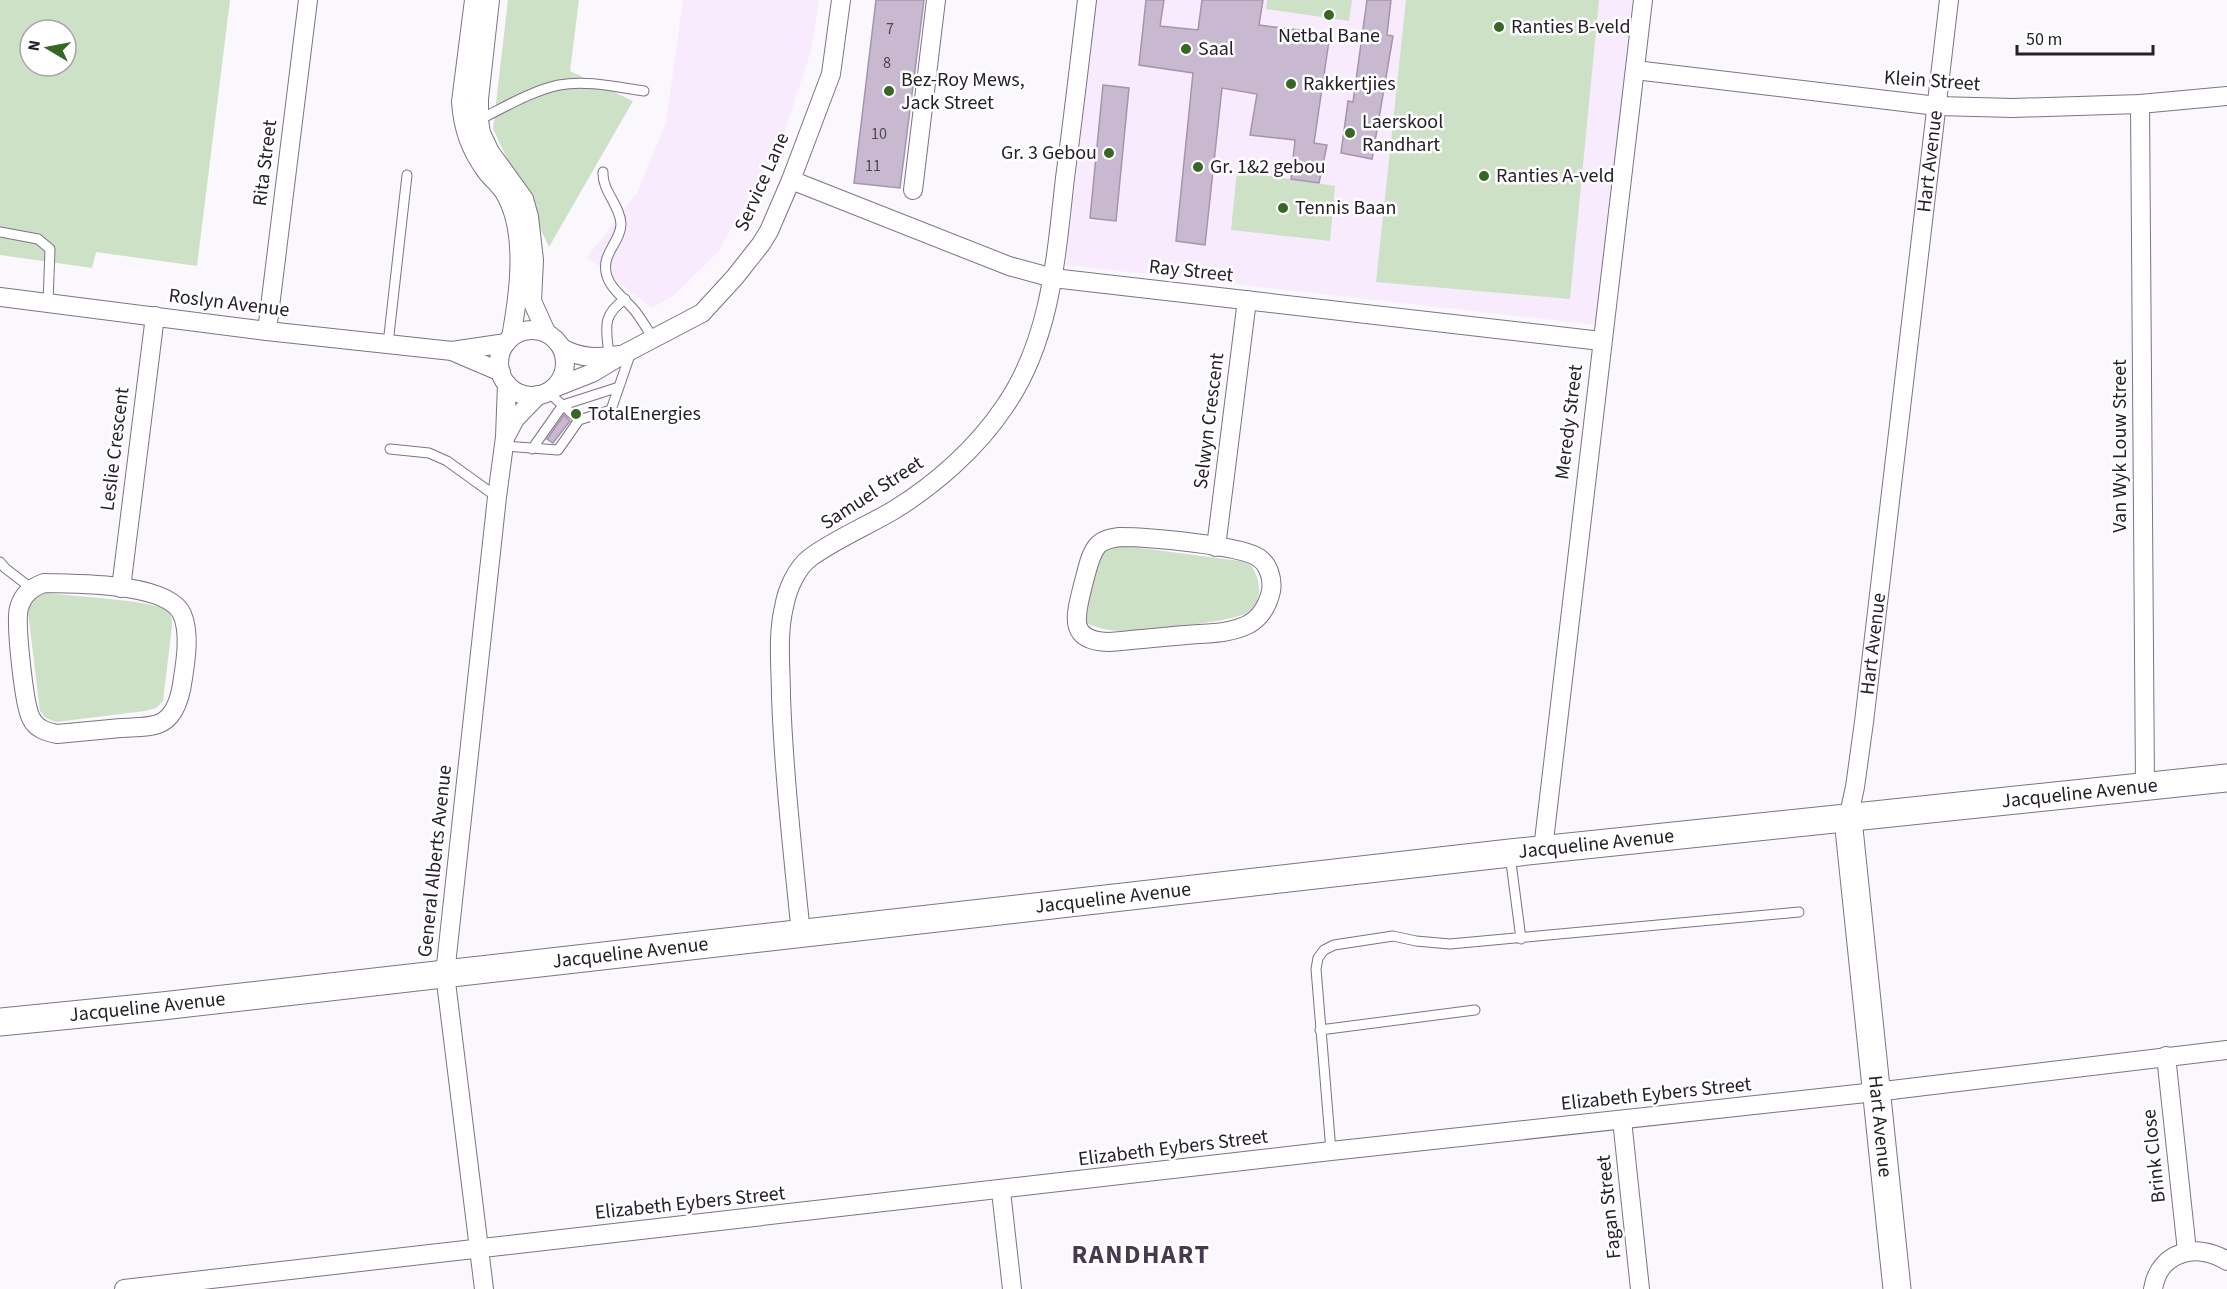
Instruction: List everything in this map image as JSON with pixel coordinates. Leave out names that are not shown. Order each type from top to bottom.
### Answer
[{"type":"street","name":"Rita Street","points":[[267,331],[308,0]]},
{"type":"street","points":[[474,0],[461,102],[471,124],[482,133],[490,152],[524,199],[529,217],[534,260],[532,300],[546,332]]},
{"type":"street","points":[[490,0],[479,99],[471,124],[470,145],[477,159],[505,192],[516,220],[519,247],[518,286],[509,340],[500,357],[504,378]]},
{"type":"street","name":"Service Lane","points":[[547,392],[592,373],[621,354],[702,313],[735,277],[769,231],[791,180],[831,74],[841,0]]},
{"type":"street","points":[[913,190],[936,0]]},
{"type":"street","name":"Samuel Street","points":[[801,934],[783,759],[781,630],[783,608],[798,571],[810,558],[896,508],[944,473],[977,442],[1006,405],[1025,370],[1042,329],[1053,278],[1087,0]]},
{"type":"street","name":"Meredy Street","points":[[1543,849],[1643,0]]},
{"type":"street","name":"Hart Avenue","points":[[1897,1289],[1848,819],[1861,743],[1949,0]]},
{"type":"street","name":"Klein Street","points":[[1635,70],[1937,106],[2013,108],[2140,104],[2227,96]]},
{"type":"street","name":"Van Wyk Louw Street","points":[[2140,104],[2145,787]]},
{"type":"street","name":"Ray Street","points":[[791,180],[1010,266],[1053,278],[1601,342]]},
{"type":"street","name":"Roslyn Avenue","points":[[0,297],[267,331],[452,351]]},
{"type":"street","name":"Selwyn Crescent","points":[[1216,547],[1247,300]]},
{"type":"street","name":"Leslie Crescent","points":[[121,588],[155,316]]},
{"type":"street","points":[[452,351],[509,340],[528,330],[546,332],[562,348],[578,356],[621,354]]},
{"type":"street","points":[[505,441],[515,419],[562,376],[566,363],[562,348]]},
{"type":"street","points":[[452,351],[504,378],[516,391],[527,395],[547,392]]},
{"type":"street","name":"General Alberts Avenue","points":[[484,1289],[445,974],[505,441],[504,378]]},
{"type":"street","points":[[1128,537],[1216,547],[1254,555],[1268,568],[1271,589],[1267,604],[1260,615],[1250,623],[1221,632],[1109,642],[1097,642],[1079,631],[1076,615],[1088,569],[1099,544],[1107,539],[1128,537]]},
{"type":"street","points":[[44,583],[121,588],[142,590],[163,597],[176,604],[182,613],[185,623],[186,651],[183,679],[177,702],[169,717],[158,724],[57,734],[38,728],[30,718],[18,628],[18,610],[23,598],[31,588],[44,583]]},
{"type":"street","name":"Jacqueline Avenue","points":[[0,1022],[162,1006],[1543,849],[2227,778]]},
{"type":"street","name":"Elizabeth Eybers Street","points":[[124,1289],[1000,1191],[1331,1151],[1875,1092],[2227,1050]]},
{"type":"street","name":"Brink Close","points":[[2166,1056],[2187,1251]]},
{"type":"street","name":"Fagan Street","points":[[1622,1120],[1640,1289]]},
{"type":"street","points":[[1000,1191],[1012,1289]]},
{"type":"street","points":[[2153,1289],[2161,1268],[2173,1258],[2187,1251],[2202,1250],[2216,1254],[2227,1261]]},
{"type":"lane","points":[[471,124],[525,98],[560,85],[597,84],[644,91]]},
{"type":"lane","points":[[603,172],[603,180],[621,224],[620,233],[606,261],[605,274],[611,287],[638,314],[653,338]]},
{"type":"lane","points":[[388,344],[407,174]]},
{"type":"lane","points":[[0,231],[38,239],[50,249],[48,303]]},
{"type":"lane","points":[[505,441],[532,449],[557,450],[579,420],[611,410],[619,387],[621,354],[608,317],[611,309],[625,299]]},
{"type":"lane","points":[[532,449],[563,405],[619,387]]},
{"type":"lane","points":[[547,392],[579,420]]},
{"type":"lane","points":[[390,449],[429,453],[447,461],[497,497]]},
{"type":"lane","points":[[0,562],[31,588]]},
{"type":"lane","points":[[1510,853],[1521,939]]},
{"type":"lane","points":[[1331,1151],[1316,969],[1318,958],[1324,950],[1334,945],[1384,936],[1450,944],[1799,912]]},
{"type":"lane","points":[[1320,1030],[1475,1010]]},
{"type":"shaded area","points":[[683,0],[819,0],[811,51],[782,139],[718,252],[673,296],[652,308],[587,257],[637,193],[666,123]]},
{"type":"shaded area","name":"Laerskool Randhart","points":[[1096,0],[1633,0],[1596,325],[1066,265]]},
{"type":"green space","points":[[0,0],[230,0],[197,266],[96,252],[92,268],[0,255]]},
{"type":"green space","points":[[508,0],[579,0],[570,71],[633,101],[549,247],[493,129]]},
{"type":"green space","name":"Netbal Bane","points":[[1267,0],[1352,0],[1349,21],[1266,9]]},
{"type":"green space","name":"Ranties A-veld","points":[[1406,0],[1599,0],[1570,299],[1376,282]]},
{"type":"green space","name":"Tennis Baan","points":[[1237,171],[1335,186],[1330,241],[1231,230]]},
{"type":"green space","points":[[1111,547],[1133,547],[1240,561],[1251,565],[1257,576],[1259,588],[1257,601],[1249,611],[1241,615],[1209,622],[1122,631],[1090,625],[1086,623],[1082,614],[1100,555]]},
{"type":"green space","points":[[46,593],[145,604],[166,610],[171,617],[172,626],[163,701],[156,708],[145,711],[56,722],[46,718],[40,711],[28,612],[31,601]]},
{"type":"building","name":"Bez-Roy Mews, Jack Street","points":[[876,0],[924,0],[900,188],[854,183]]},
{"type":"building","points":[[1146,0],[1164,0],[1160,26],[1198,30],[1202,0],[1263,0],[1259,25],[1330,34],[1314,143],[1327,145],[1319,183],[1291,179],[1295,140],[1250,135],[1257,94],[1222,88],[1205,245],[1176,241],[1193,73],[1139,65]]},
{"type":"building","points":[[1367,0],[1391,0],[1387,35],[1393,36],[1372,159],[1341,153],[1348,101],[1353,102]]},
{"type":"building","name":"Gr. 3 Gebou","points":[[1103,85],[1129,88],[1116,221],[1090,218]]},
{"type":"building","points":[[564,415],[570,421],[553,443],[547,439]]},
{"type":"place","name":"Netbal Bane","points":[[1329,15]]},
{"type":"place","name":"Ranties B-veld","points":[[1499,27]]},
{"type":"place","name":"Saal","points":[[1186,49]]},
{"type":"place","name":"Rakkertjies","points":[[1291,84]]},
{"type":"place","name":"Bez-Roy Mews, Jack Street","points":[[889,91]]},
{"type":"place","name":"Laerskool Randhart","points":[[1350,133]]},
{"type":"place","name":"Gr. 3 Gebou","points":[[1109,153]]},
{"type":"place","name":"Gr. 1&2 gebou","points":[[1198,167]]},
{"type":"place","name":"Ranties A-veld","points":[[1484,176]]},
{"type":"place","name":"Tennis Baan","points":[[1283,208]]},
{"type":"place","name":"TotalEnergies","points":[[576,414]]},
{"type":"district","name":"RANDHART","points":[[1141,1254]]}]
